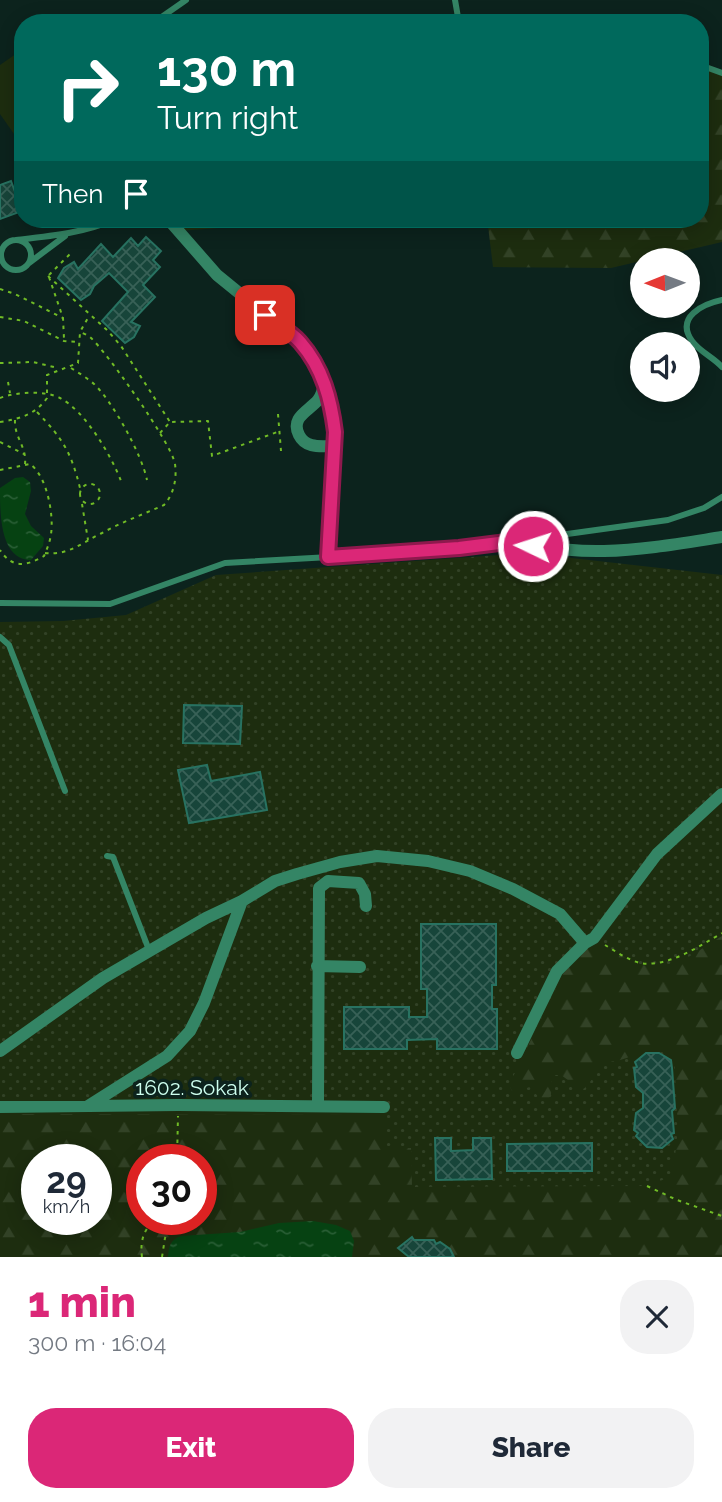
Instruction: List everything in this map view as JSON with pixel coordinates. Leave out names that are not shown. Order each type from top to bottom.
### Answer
[{"type":"street","points":[[175,228],[217,275],[299,342],[320,371],[333,420],[328,557]]},
{"type":"street","points":[[324,383],[322,394],[298,419],[296,428],[301,439],[312,446],[334,446]]},
{"type":"street","points":[[304,412],[326,412],[333,420]]},
{"type":"street","points":[[507,542],[604,551],[665,547],[722,537]]},
{"type":"street","points":[[517,1052],[557,971],[589,940],[657,854],[722,794]]},
{"type":"street","points":[[0,1051],[103,978],[275,881],[340,862],[377,856],[428,861],[470,871],[513,889],[560,914],[589,940]]},
{"type":"street","points":[[318,1106],[319,888],[328,881],[359,883],[365,894],[366,906]]},
{"type":"street","points":[[88,1106],[167,1056],[190,1031],[204,1003],[242,901]]},
{"type":"street","points":[[317,966],[360,967]]},
{"type":"street","name":"1602. Sokak","points":[[0,1107],[384,1107]]},
{"type":"lane","points":[[166,14],[186,0]]},
{"type":"lane","points":[[0,242],[66,235],[94,228]]},
{"type":"lane","points":[[14,240],[1,250],[2,264],[12,269],[26,265],[66,235]]},
{"type":"lane","points":[[14,240],[29,247],[30,257],[26,265]]},
{"type":"lane","points":[[722,300],[697,308],[687,327],[690,339],[722,367]]},
{"type":"lane","points":[[0,603],[110,604],[225,564],[459,548],[507,542],[668,520],[704,508],[722,497]]},
{"type":"lane","points":[[0,637],[9,645],[65,791]]},
{"type":"lane","points":[[107,856],[113,857],[124,879],[150,951]]},
{"type":"path","points":[[48,275],[73,251]]},
{"type":"path","points":[[48,275],[121,346],[170,422]]},
{"type":"path","points":[[48,275],[63,318],[64,341]]},
{"type":"path","points":[[0,289],[63,318]]},
{"type":"path","points":[[0,422],[15,420],[35,411],[47,398],[47,375],[78,363],[80,332],[90,315]]},
{"type":"path","points":[[0,317],[24,321],[64,341],[78,342]]},
{"type":"path","points":[[0,550],[5,558],[25,565],[45,554],[64,552],[88,541],[164,505],[171,497],[175,463],[160,434],[110,361],[90,338],[80,332]]},
{"type":"path","points":[[0,363],[33,362],[54,367],[56,372]]},
{"type":"path","points":[[70,368],[93,384],[105,397],[141,458],[147,480]]},
{"type":"path","points":[[8,382],[10,394]]},
{"type":"path","points":[[0,398],[10,394],[47,394],[60,398],[80,416],[112,460],[121,481]]},
{"type":"path","points":[[35,411],[62,439],[74,464],[88,541]]},
{"type":"path","points":[[278,414],[281,451]]},
{"type":"path","points":[[15,420],[16,433],[26,455],[25,465]]},
{"type":"path","points":[[160,434],[170,422],[208,421],[212,456],[280,431]]},
{"type":"path","points":[[0,442],[26,455]]},
{"type":"path","points":[[0,470],[30,464],[37,468],[47,498],[52,532],[45,554]]},
{"type":"path","points":[[80,488],[90,484],[100,493],[96,503],[89,505],[82,502]]},
{"type":"path","points":[[589,940],[641,963],[668,960],[688,953],[722,933]]},
{"type":"path","points":[[177,1144],[178,1105]]},
{"type":"path","points":[[647,1186],[722,1216]]},
{"type":"path","points":[[142,1257],[143,1235]]},
{"type":"path","points":[[162,1257],[166,1235]]},
{"type":"green space","points":[[14,55],[14,134],[0,114],[0,65]]},
{"type":"green space","points":[[709,68],[722,73],[722,242],[696,248],[630,248],[630,264],[611,268],[493,267],[488,228],[709,228]]},
{"type":"green space","points":[[176,228],[218,228],[178,231]]},
{"type":"green space","points":[[527,553],[722,575],[722,1257],[0,1257],[0,622],[63,621],[126,615],[216,575]]},
{"type":"green space","points":[[722,936],[722,1257],[0,1257],[0,1114],[384,1115],[385,1148],[411,1148],[412,1187],[647,1186],[670,1177],[678,1132],[674,1054],[656,1050],[604,1062],[590,1083],[576,1093],[572,1083],[561,1075],[550,1075],[552,1092],[547,1101],[542,1101],[530,1087],[512,1091],[509,1085],[563,974],[594,938],[630,960],[650,967],[660,968],[682,960]]},
{"type":"water","points":[[23,477],[30,482],[31,491],[25,514],[31,526],[44,538],[43,546],[31,560],[21,558],[8,544],[0,510],[0,488],[15,478]]},
{"type":"water","points":[[313,1221],[336,1225],[350,1231],[354,1241],[352,1257],[168,1257],[174,1239],[181,1236],[240,1232],[279,1223]]},
{"type":"building","points":[[11,181],[14,189],[14,214],[0,219],[0,185]]},
{"type":"building","points":[[146,237],[161,251],[153,260],[160,267],[143,285],[155,297],[131,322],[140,326],[134,337],[125,343],[102,321],[128,292],[109,273],[81,300],[58,278],[64,268],[74,262],[78,269],[101,244],[113,257],[131,238],[138,246]]},
{"type":"building","points":[[184,705],[242,706],[240,744],[183,743]]},
{"type":"building","points":[[207,765],[211,781],[260,772],[267,810],[189,823],[178,770]]},
{"type":"building","points":[[421,924],[496,924],[496,985],[492,985],[492,1009],[497,1009],[497,1049],[437,1049],[437,1039],[407,1040],[407,1049],[344,1049],[344,1007],[409,1007],[409,1017],[427,1017],[427,989],[421,989]]},
{"type":"building","points":[[646,1053],[659,1053],[671,1060],[674,1133],[671,1134],[673,1139],[662,1148],[647,1147],[634,1130],[636,1113],[643,1108],[643,1093],[636,1087],[634,1068],[637,1067],[635,1062]]},
{"type":"building","points":[[435,1138],[451,1138],[451,1151],[473,1150],[473,1138],[491,1138],[492,1179],[436,1180]]},
{"type":"building","points":[[592,1143],[592,1171],[507,1171],[507,1144]]},
{"type":"building","points":[[412,1237],[414,1240],[434,1240],[436,1244],[440,1242],[450,1249],[454,1257],[409,1257],[398,1248]]},
{"type":"route","points":[[265,315],[299,342],[320,371],[333,413],[335,432],[328,557],[507,542],[533,546]]}]
